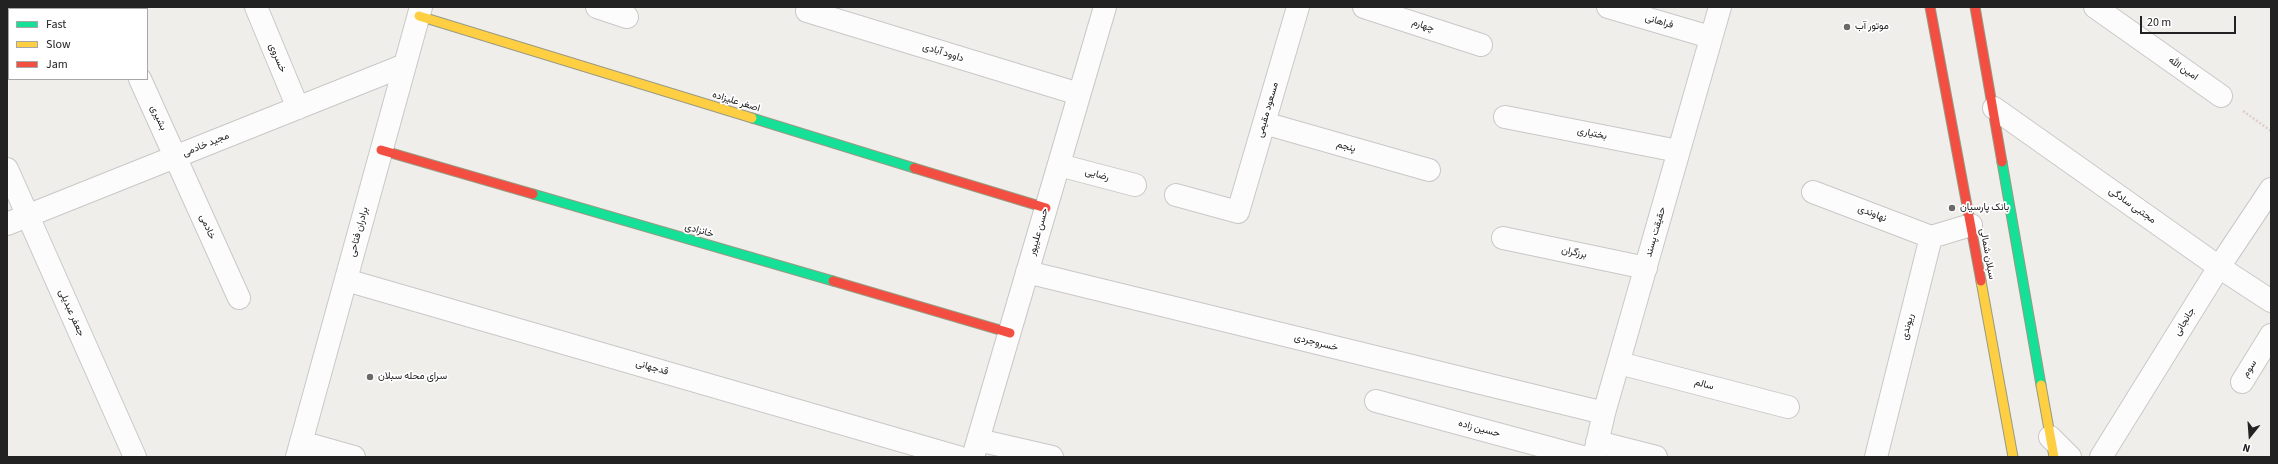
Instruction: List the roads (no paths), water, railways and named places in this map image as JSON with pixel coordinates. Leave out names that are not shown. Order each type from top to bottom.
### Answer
[{"type":"street","name":"خسروی","points":[[256,7],[298,108]]},
{"type":"street","points":[[597,7],[627,17]]},
{"type":"street","name":"حسن علیپور","points":[[976,449],[1105,7]]},
{"type":"street","name":"مسعود مقیمی","points":[[1176,196],[1238,212],[1298,7]]},
{"type":"street","name":"چهارم","points":[[1364,7],[1482,45]]},
{"type":"street","name":"فراهانی","points":[[1608,7],[1710,38]]},
{"type":"street","name":"حقیقت پسند","points":[[1591,452],[1619,363],[1720,7]]},
{"type":"street","name":"سبلان شمالی","points":[[1930,7],[2013,457]]},
{"type":"street","points":[[1975,7],[1994,108],[2052,447],[2070,457]]},
{"type":"street","name":"امین الله","points":[[2095,7],[2221,96]]},
{"type":"street","name":"برادران فتاحی","points":[[299,450],[420,12]]},
{"type":"street","name":"اصغر علیزاده","points":[[420,12],[1046,208]]},
{"type":"street","name":"داوود آبادی","points":[[807,12],[1079,94]]},
{"type":"street","name":"مجید خادمی","points":[[7,224],[405,65]]},
{"type":"street","name":"بشیری","points":[[140,80],[176,157]]},
{"type":"street","name":"مجتبی سادگی","points":[[1994,108],[2219,268],[2271,302]]},
{"type":"street","name":"بختیاری","points":[[1505,117],[1678,151]]},
{"type":"street","name":"پنجم","points":[[1264,124],[1429,170]]},
{"type":"street","name":"خانزادی","points":[[382,150],[1010,333]]},
{"type":"street","name":"خادمی","points":[[176,157],[239,298]]},
{"type":"street","name":"رضایی","points":[[1058,165],[1135,185]]},
{"type":"street","name":"جعفر عبدیلی","points":[[7,169],[135,457]]},
{"type":"street","name":"جانجانی","points":[[2101,457],[2219,268],[2271,189]]},
{"type":"street","name":"نهاوندی","points":[[1813,192],[1931,237]]},
{"type":"street","points":[[1931,237],[1971,226]]},
{"type":"street","name":"ریوندی","points":[[1876,457],[1931,237]]},
{"type":"street","name":"برزگران","points":[[1503,238],[1646,268]]},
{"type":"street","name":"خسروجردی","points":[[1027,272],[1604,413]]},
{"type":"street","name":"قدجهانی","points":[[346,280],[958,457]]},
{"type":"street","name":"سوم","points":[[2242,382],[2271,335]]},
{"type":"street","name":"سالم","points":[[1619,363],[1788,407]]},
{"type":"street","name":"حسین زاده","points":[[1376,401],[1591,452],[1656,457]]},
{"type":"street","points":[[976,449],[1052,457]]},
{"type":"street","points":[[299,450],[354,457]]},
{"type":"place","name":"موتور آب","points":[[1847,27]]},
{"type":"place","name":"بانک پارسیان","points":[[1952,208]]},
{"type":"place","name":"سرای محله سبلان","points":[[370,377]]}]
